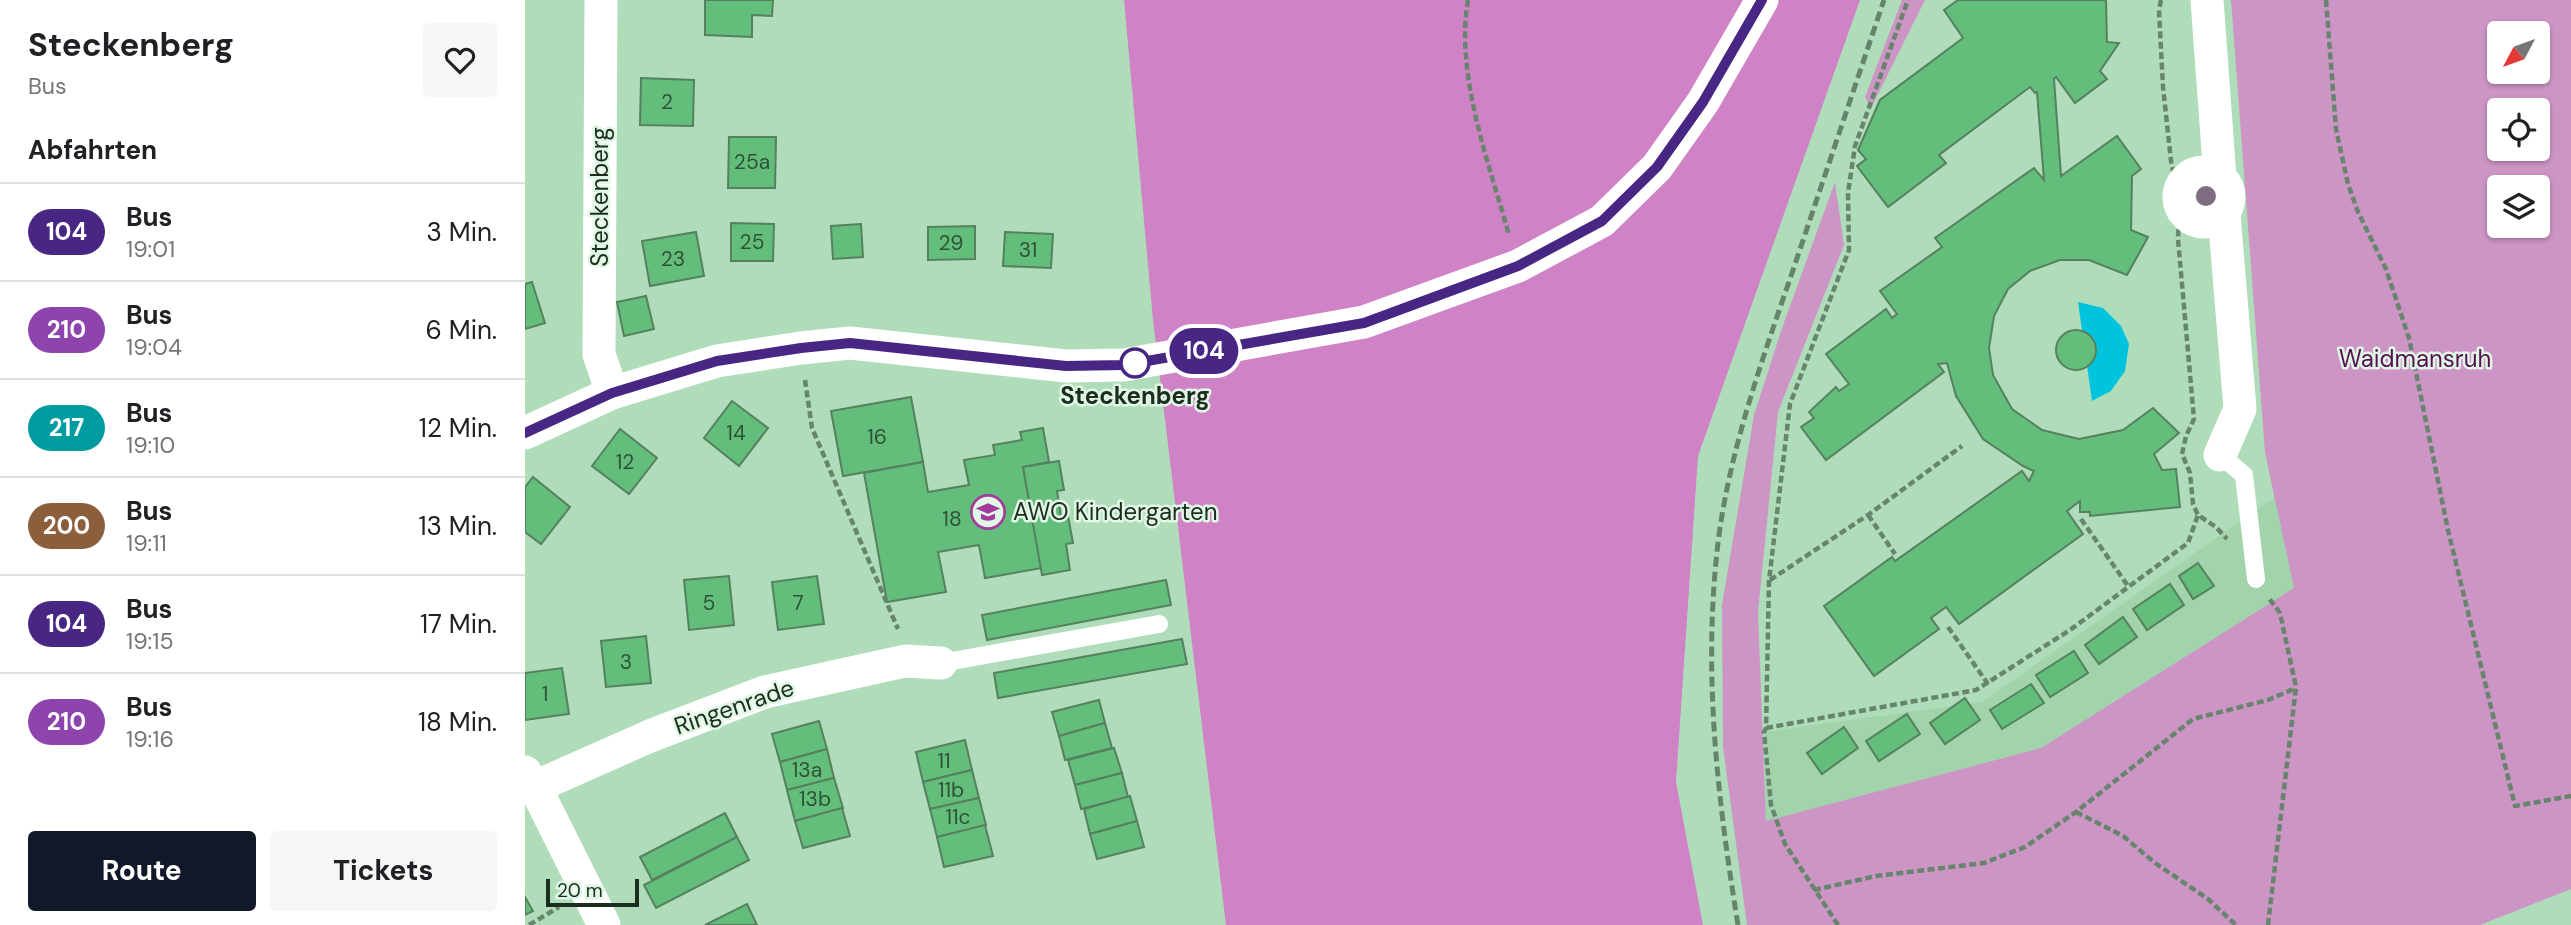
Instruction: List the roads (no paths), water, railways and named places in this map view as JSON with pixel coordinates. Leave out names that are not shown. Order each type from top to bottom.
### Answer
[{"type":"street","name":"Steckenberg","points":[[601,0],[599,354],[612,393]]},
{"type":"street","points":[[525,433],[612,393],[717,361],[801,348],[850,343],[1066,366],[1124,365],[1364,323],[1518,266],[1602,221],[1657,167],[1703,102],[1762,0]]},
{"type":"street","points":[[2207,0],[2220,178]]},
{"type":"street","points":[[2220,455],[2240,409],[2224,214],[2230,195],[2227,185],[2212,173],[2202,172],[2185,181],[2180,189],[2179,199],[2188,216],[2206,222],[2216,220],[2224,214]]},
{"type":"street","name":"Ringenrade","points":[[604,925],[530,780],[765,692],[905,661],[941,663]]},
{"type":"lane","points":[[2220,455],[2244,475],[2256,579]]},
{"type":"lane","points":[[941,663],[1159,624]]},
{"type":"water","points":[[2078,302],[2103,308],[2121,326],[2129,344],[2125,371],[2111,391],[2092,401]]},
{"type":"railway","points":[[1738,925],[1718,779],[1712,682],[1714,584],[1724,502],[1739,437],[1769,340],[1884,0]]},
{"type":"place","name":"Steckenberg","points":[[1135,363]]},
{"type":"place","name":"AWO Kindergarten","points":[[988,512]]},
{"type":"park label","name":"Waidmansruh","points":[[2415,359]]}]
